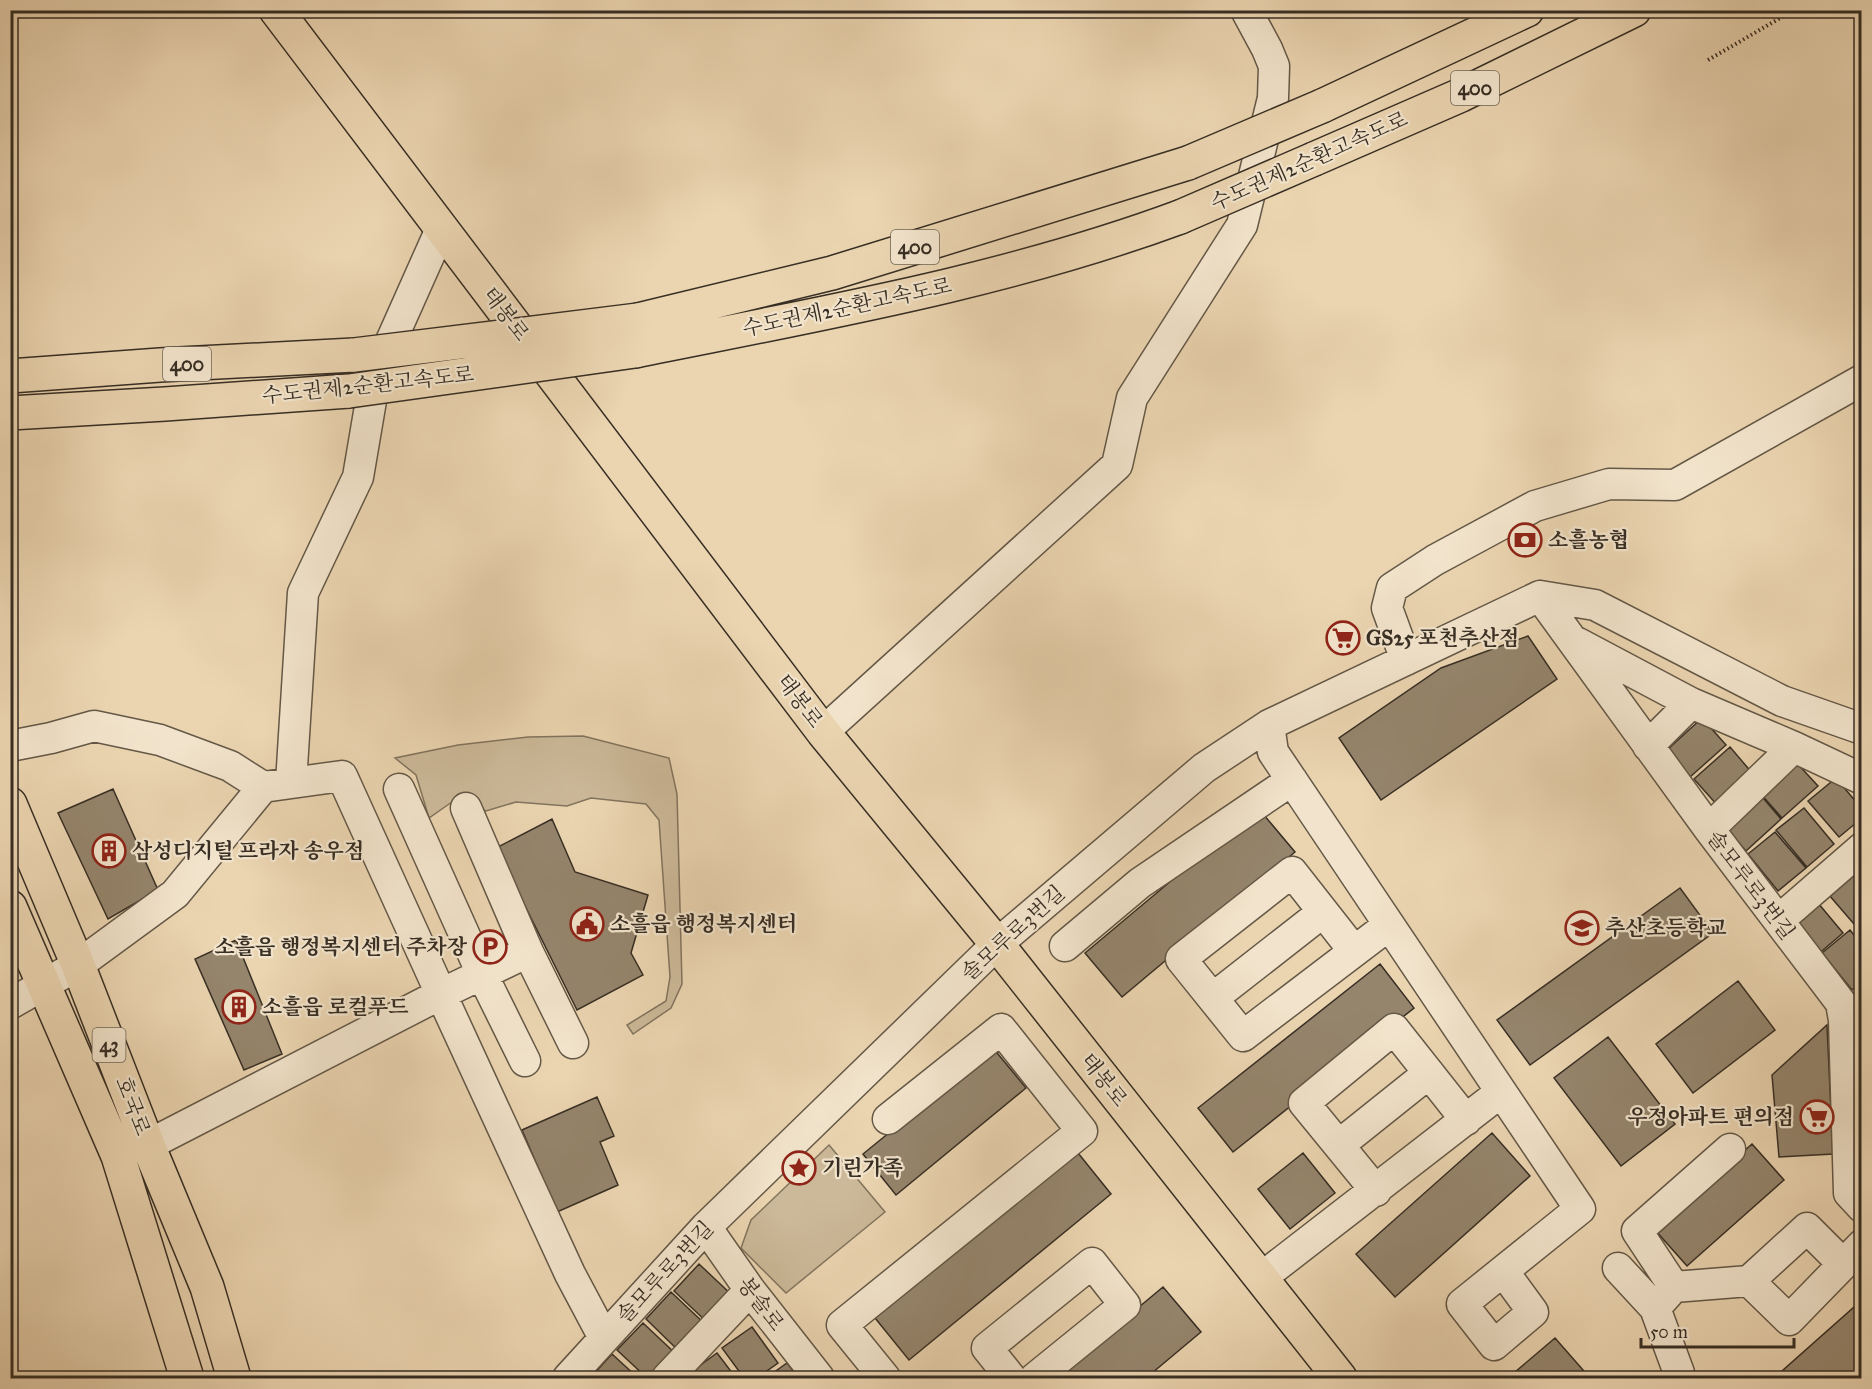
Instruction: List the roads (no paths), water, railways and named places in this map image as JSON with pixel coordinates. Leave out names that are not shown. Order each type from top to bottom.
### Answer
[{"type":"main road","name":"태봉로","points":[[276,10],[823,732],[997,944],[1340,1378]]},
{"type":"main road","name":"수도권제2순환고속도로","points":[[16,376],[637,336],[1188,163],[1322,106],[1527,10]]},
{"type":"main road","name":"수도권제2순환고속도로","points":[[15,413],[349,391],[637,336],[858,306],[1017,269],[1143,231],[1180,217],[1461,95],[1634,10]]},
{"type":"main road","name":"호국로","points":[[10,804],[78,965],[148,1145],[207,1287],[234,1378]]},
{"type":"main road","name":"호국로","points":[[10,907],[118,1156],[187,1378]]},
{"type":"main road","points":[[207,1287],[238,1331],[257,1378]]},
{"type":"street","points":[[823,732],[1117,465],[1132,398],[1242,225],[1273,98],[1274,66],[1246,10]]},
{"type":"street","points":[[10,1004],[78,965],[175,894],[277,785],[303,593],[358,477],[375,376],[441,229]]},
{"type":"street","points":[[1406,660],[1387,608],[1392,588],[1435,560],[1535,506],[1609,484],[1675,486],[1862,380]]},
{"type":"street","points":[[1540,596],[1595,605],[1782,701],[1862,729]]},
{"type":"street","name":"솔모루로3번길","points":[[568,1378],[706,1227],[997,944],[1204,768],[1269,725],[1540,596],[1709,830],[1779,920],[1852,1007],[1854,1093],[1849,1193],[1862,1207]]},
{"type":"street","points":[[1573,641],[1691,703],[1862,779]]},
{"type":"street","points":[[1648,746],[1691,703]]},
{"type":"street","points":[[1269,725],[1273,752],[1580,1209],[1503,1271]]},
{"type":"street","points":[[10,746],[94,726],[160,740],[277,785],[342,776],[570,1274],[604,1338]]},
{"type":"street","points":[[1709,830],[1794,747]]},
{"type":"street","points":[[1065,946],[1140,883],[1292,780]]},
{"type":"street","points":[[399,789],[482,974],[525,1061]]},
{"type":"street","points":[[466,808],[528,952],[573,1043]]},
{"type":"street","points":[[1779,920],[1862,848]]},
{"type":"street","points":[[1354,951],[1292,872],[1181,959],[1243,1036],[1389,925]]},
{"type":"street","points":[[1213,998],[1323,912]]},
{"type":"street","points":[[148,1145],[441,994],[528,952]]},
{"type":"street","points":[[885,1378],[842,1325],[1082,1131],[1001,1029],[888,1119]]},
{"type":"street","points":[[1376,1191],[1304,1103],[1394,1029],[1466,1120]]},
{"type":"street","points":[[1339,1145],[1429,1073]]},
{"type":"street","points":[[1261,1278],[1501,1092]]},
{"type":"street","points":[[1679,1373],[1665,1298],[1637,1231],[1730,1149]]},
{"type":"street","name":"봉솔로","points":[[706,1227],[750,1290],[819,1378]]},
{"type":"street","points":[[1618,1268],[1665,1298],[1749,1281],[1807,1228],[1852,1255],[1789,1320],[1749,1281]]},
{"type":"street","points":[[1011,1378],[987,1348],[1092,1263],[1125,1305],[1035,1378]]},
{"type":"street","points":[[668,1378],[750,1290]]},
{"type":"place","name":"소흘농협","points":[[1525,540]]},
{"type":"place","name":"GS25 포천추산점","points":[[1343,638]]},
{"type":"place","name":"삼성디지털 프라자 송우점","points":[[109,851]]},
{"type":"place","name":"소흘읍 행정복지센터","points":[[587,924]]},
{"type":"place","name":"추산초등학교","points":[[1582,928]]},
{"type":"place","name":"소흘읍 행정복지센터 주차장","points":[[490,947]]},
{"type":"place","name":"소흘읍 로컬푸드","points":[[239,1007]]},
{"type":"place","name":"우정아파트 편의점","points":[[1817,1117]]},
{"type":"place","name":"기린가족","points":[[799,1168]]}]
